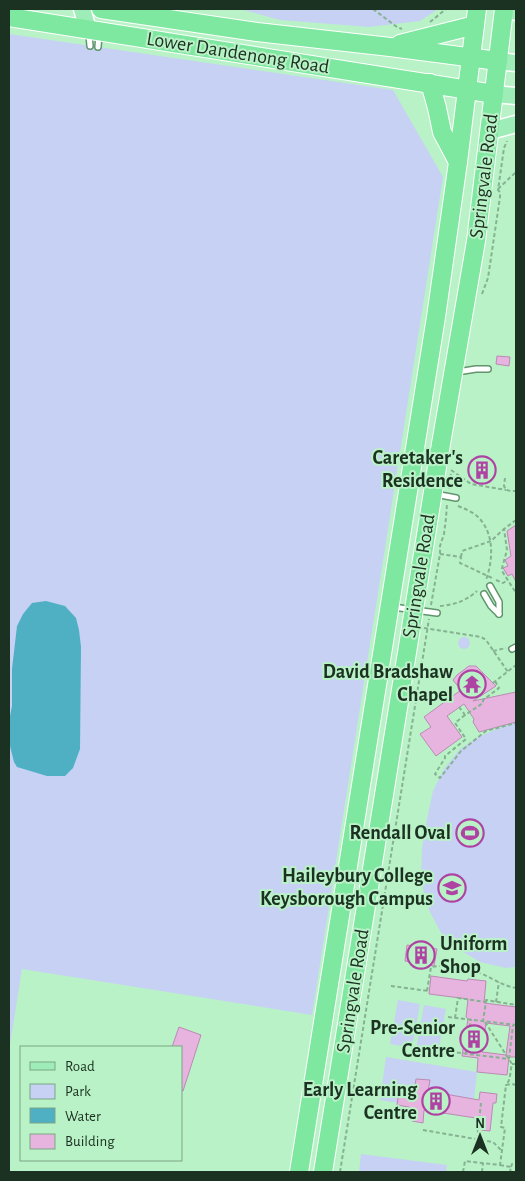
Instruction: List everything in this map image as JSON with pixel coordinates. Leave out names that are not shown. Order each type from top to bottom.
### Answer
[{"type":"highway","name":"Springvale Road","points":[[324,1172],[442,498],[454,373],[476,241],[504,9]]},
{"type":"highway","name":"Lower Dandenong Road","points":[[111,10],[257,32],[393,39],[471,57],[498,60]]},
{"type":"highway","name":"Lower Dandenong Road","points":[[9,17],[94,38],[286,62],[494,94]]},
{"type":"highway","name":"Springvale Road","points":[[299,1172],[436,317],[476,17]]},
{"type":"highway","points":[[393,39],[476,17]]},
{"type":"highway","points":[[430,83],[442,132],[458,162]]},
{"type":"main road","points":[[82,9],[94,38]]},
{"type":"main road","points":[[94,38],[96,9]]},
{"type":"main road","points":[[498,60],[516,63]]},
{"type":"main road","points":[[494,94],[516,96]]},
{"type":"main road","points":[[490,131],[512,131]]},
{"type":"lane","points":[[454,373],[488,369]]},
{"type":"lane","points":[[442,498],[456,498]]},
{"type":"lane","points":[[484,594],[491,606],[499,614],[499,602],[490,586]]},
{"type":"lane","points":[[390,606],[421,619],[437,613]]},
{"type":"path","points":[[373,9],[404,30],[393,39]]},
{"type":"path","points":[[425,24],[446,9]]},
{"type":"path","points":[[481,297],[488,278],[500,198],[498,190],[504,148],[512,131]]},
{"type":"path","points":[[498,190],[516,172]]},
{"type":"path","points":[[340,1172],[421,619],[431,606],[440,546],[444,534],[446,518],[442,498],[444,469],[471,484],[516,491]]},
{"type":"path","points":[[505,478],[504,486],[506,490]]},
{"type":"path","points":[[442,498],[468,510],[479,518],[486,528],[492,552],[486,581]]},
{"type":"path","points":[[508,580],[503,583],[460,562],[462,551],[490,541],[516,520]]},
{"type":"path","points":[[504,529],[507,550],[502,571],[516,593]]},
{"type":"path","points":[[440,554],[461,557]]},
{"type":"path","points":[[431,606],[450,605],[461,602],[480,589]]},
{"type":"path","points":[[421,619],[486,640],[508,672]]},
{"type":"path","points":[[492,684],[516,665]]},
{"type":"path","points":[[495,681],[499,688],[483,700],[483,703],[455,723],[466,739],[445,756],[435,774],[440,778],[461,751],[486,732],[516,723]]},
{"type":"path","points":[[459,707],[465,716]]},
{"type":"path","points":[[391,986],[428,991],[431,967],[443,964],[469,968],[516,988]]},
{"type":"path","points":[[496,1002],[499,982]]},
{"type":"path","points":[[455,1018],[458,998],[516,1005]]},
{"type":"path","points":[[486,1002],[484,1021],[512,1064],[509,1082],[506,1085],[501,1128],[505,1128],[500,1165]]},
{"type":"path","points":[[448,1017],[515,1025],[509,1059]]},
{"type":"path","points":[[466,1053],[471,1019]]},
{"type":"path","points":[[444,1051],[509,1059]]},
{"type":"path","points":[[506,1085],[516,1085]]},
{"type":"path","points":[[477,1139],[481,1103]]},
{"type":"path","points":[[422,1130],[493,1142],[502,1151]]},
{"type":"path","points":[[463,1172],[465,1161],[511,1167]]},
{"type":"path","points":[[482,1172],[483,1163]]},
{"type":"path","points":[[510,1172],[512,1164],[516,1164]]},
{"type":"green space","points":[[240,9],[438,9],[420,21],[369,27],[280,20]]},
{"type":"green space","points":[[9,34],[393,90],[443,177],[312,1015],[22,969],[9,1051]]},
{"type":"green space","points":[[462,637],[466,637],[470,643],[466,649],[462,649],[458,645],[458,641]]},
{"type":"green space","name":"Rendall Oval","points":[[511,723],[516,723],[516,967],[506,968],[480,962],[460,950],[441,933],[429,910],[421,882],[422,848],[427,819],[433,791],[444,769],[459,750],[476,738]]},
{"type":"green space","points":[[398,1000],[420,1004],[412,1048],[390,1044]]},
{"type":"green space","points":[[424,1005],[446,1009],[438,1053],[416,1049]]},
{"type":"green space","points":[[386,1057],[477,1072],[474,1099],[428,1091],[429,1080],[416,1079],[414,1092],[398,1103],[380,1100]]},
{"type":"green space","points":[[361,1154],[447,1165],[446,1172],[359,1172]]},
{"type":"water","points":[[46,601],[65,606],[76,618],[81,647],[80,749],[73,768],[65,776],[47,776],[17,767],[10,746],[9,721],[12,706],[12,669],[17,626],[23,614],[32,603]]},
{"type":"building","points":[[497,356],[510,357],[509,366],[496,364]]},
{"type":"building","name":"Caretaker's Residence","points":[[471,460],[494,463],[492,480],[469,477]]},
{"type":"building","points":[[516,525],[516,582],[512,574],[508,576],[503,568],[508,566],[505,560],[511,556],[507,531]]},
{"type":"building","points":[[469,666],[476,666],[496,686],[473,701],[516,692],[516,722],[479,732],[473,722],[474,719],[464,704],[447,716],[462,737],[436,756],[420,734],[431,727],[424,717],[461,690],[453,680]]},
{"type":"building","name":"Uniform Shop","points":[[407,945],[437,949],[434,966],[405,961]]},
{"type":"building","name":"Pre-Senior Centre","points":[[431,976],[467,981],[468,979],[486,981],[484,1003],[516,1007],[516,1057],[509,1057],[507,1075],[477,1072],[478,1058],[462,1056],[468,1019],[466,1017],[468,999],[429,994]],"holes":[[[486,1023],[510,1026],[506,1055],[482,1052]]]},
{"type":"building","points":[[179,1027],[201,1035],[183,1091],[182,1046],[172,1046]]},
{"type":"building","name":"Early Learning Centre","points":[[416,1079],[430,1080],[428,1091],[479,1100],[480,1092],[497,1094],[496,1103],[493,1103],[490,1131],[480,1130],[482,1119],[424,1110],[423,1123],[412,1121],[413,1112],[408,1111],[409,1107],[397,1105],[399,1090],[414,1092]]},
{"type":"place","name":"Caretaker's Residence","points":[[482,470]]},
{"type":"place","name":"David Bradshaw Chapel","points":[[472,684]]},
{"type":"place","name":"Rendall Oval","points":[[470,833]]},
{"type":"place","name":"Haileybury College Keysborough Campus","points":[[452,888]]},
{"type":"place","name":"Uniform Shop","points":[[421,955]]},
{"type":"place","name":"Pre-Senior Centre","points":[[474,1039]]},
{"type":"place","name":"Early Learning Centre","points":[[436,1101]]}]
